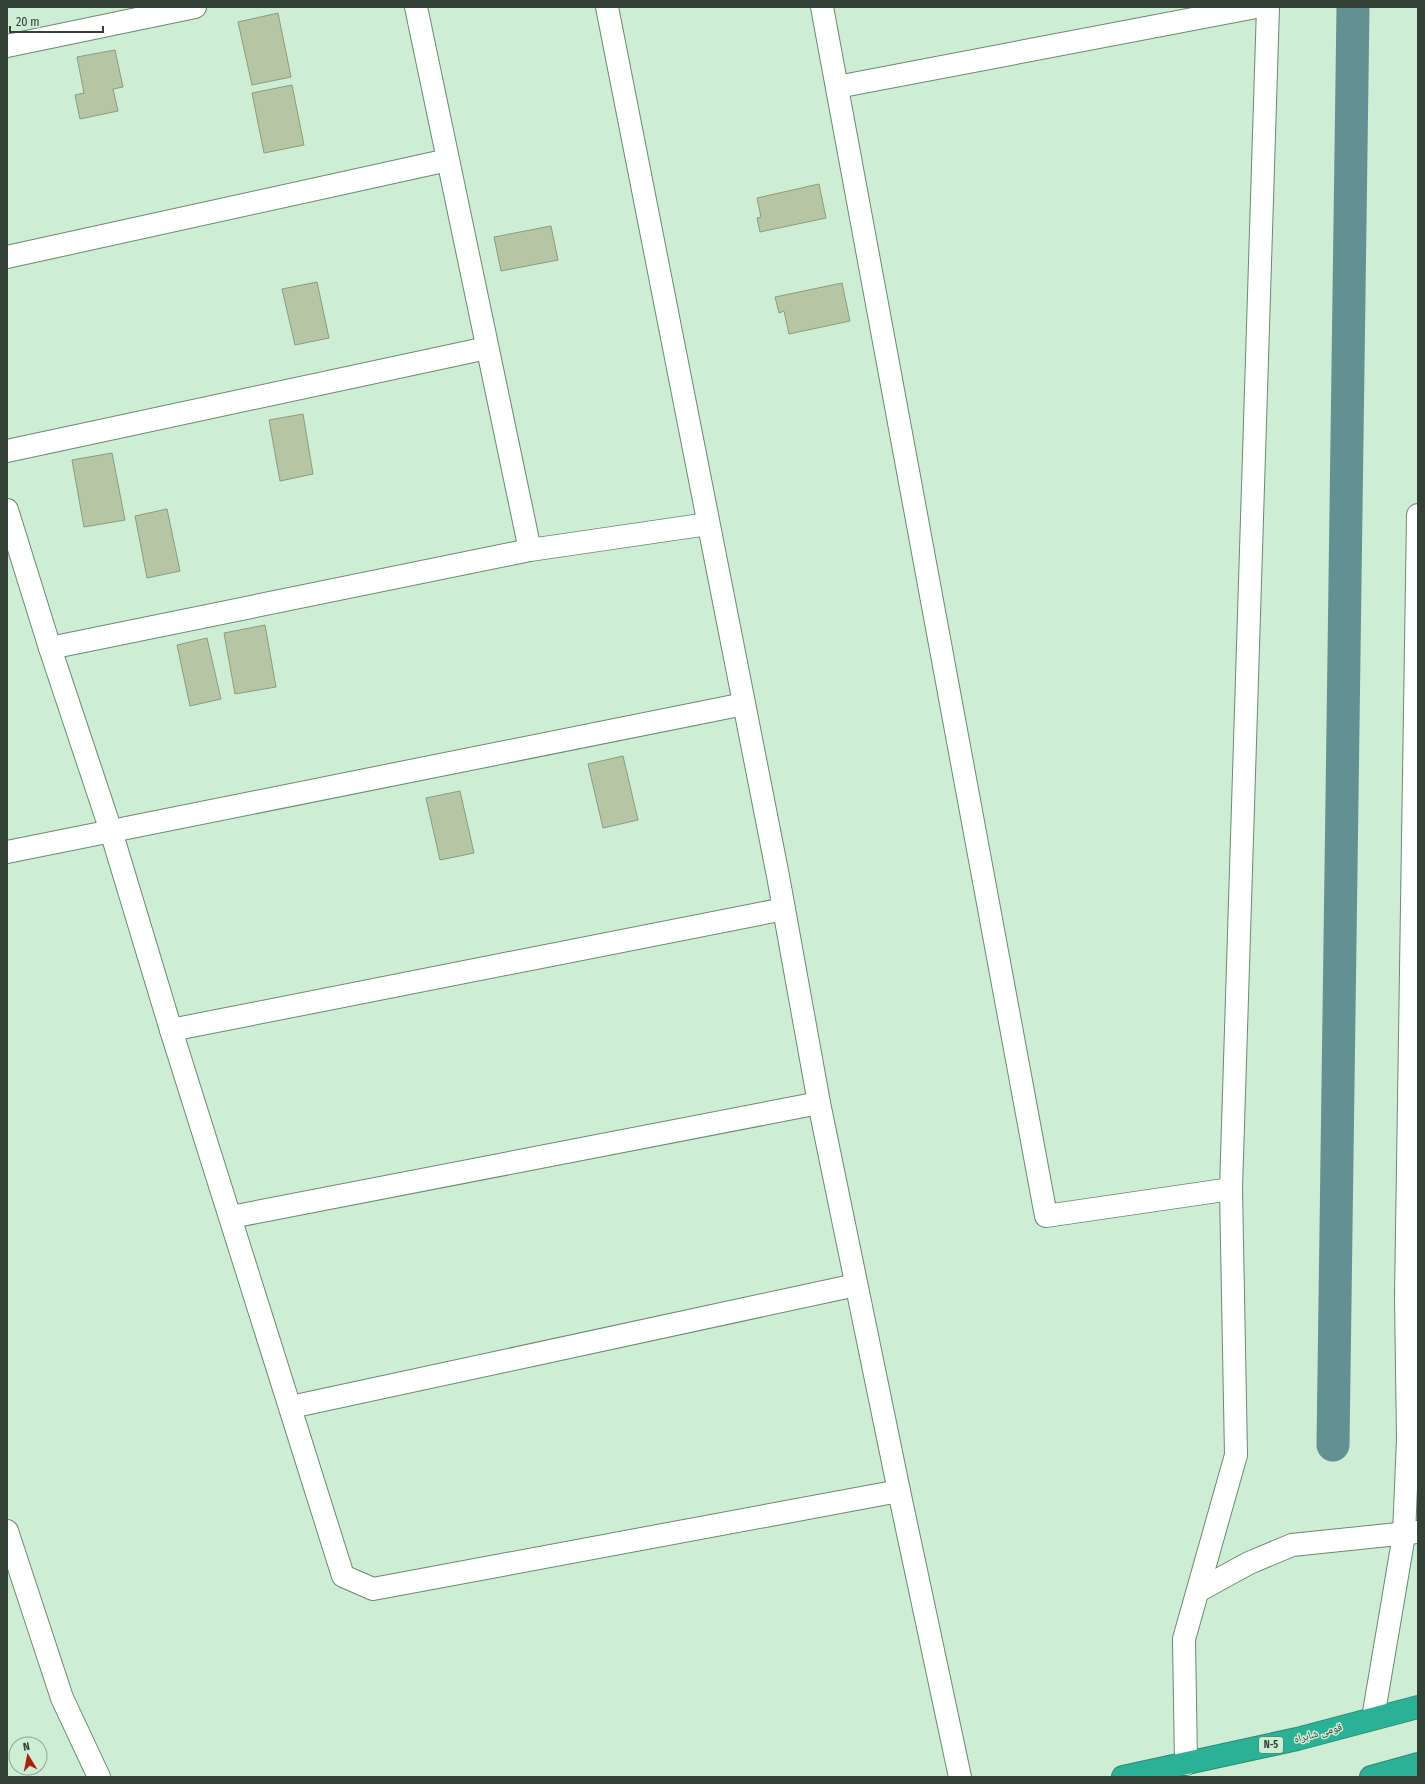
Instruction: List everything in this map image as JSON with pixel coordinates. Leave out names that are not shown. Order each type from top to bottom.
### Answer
[{"type":"highway","name":"قومی شاہراہ","points":[[1123,1777],[1297,1740],[1373,1718],[1418,1707]]},
{"type":"highway","points":[[1371,1777],[1418,1764]]},
{"type":"street","points":[[7,46],[195,7]]},
{"type":"street","points":[[416,7],[530,550]]},
{"type":"street","points":[[607,7],[784,909],[819,1103],[960,1777]]},
{"type":"street","points":[[822,7],[1046,1216],[1231,1189]]},
{"type":"street","points":[[837,87],[1256,7]]},
{"type":"street","points":[[1186,1764],[1184,1639],[1236,1455],[1231,1189],[1268,7]]},
{"type":"street","points":[[7,257],[448,160]]},
{"type":"street","points":[[7,451],[487,348]]},
{"type":"street","points":[[7,510],[50,648],[111,831],[171,1030],[343,1576],[373,1589],[899,1491]]},
{"type":"street","points":[[1373,1718],[1411,1533],[1408,1439],[1413,1336],[1407,1273],[1418,515]]},
{"type":"street","points":[[50,648],[530,550],[708,524]]},
{"type":"street","points":[[7,852],[744,704]]},
{"type":"street","points":[[171,1030],[784,909]]},
{"type":"street","points":[[231,1217],[819,1103]]},
{"type":"street","points":[[291,1407],[856,1285]]},
{"type":"street","points":[[7,1531],[62,1698],[99,1777]]},
{"type":"street","points":[[1198,1591],[1250,1563],[1292,1545],[1351,1537],[1411,1533]]},
{"type":"building","points":[[278,13],[291,77],[252,85],[238,22]]},
{"type":"building","points":[[115,50],[123,87],[113,89],[118,111],[80,119],[75,95],[84,93],[77,57]]},
{"type":"building","points":[[292,85],[304,145],[264,153],[252,93]]},
{"type":"building","points":[[819,184],[826,218],[760,232],[757,218],[761,217],[757,198]]},
{"type":"building","points":[[551,226],[558,260],[501,271],[494,237]]},
{"type":"building","points":[[317,282],[329,338],[295,345],[282,289]]},
{"type":"building","points":[[842,283],[850,321],[789,334],[784,311],[779,313],[775,297]]},
{"type":"building","points":[[303,414],[313,474],[280,481],[269,420]]},
{"type":"building","points":[[112,453],[125,520],[84,527],[72,460]]},
{"type":"building","points":[[167,509],[180,571],[147,578],[135,516]]},
{"type":"building","points":[[265,625],[276,687],[235,694],[224,633]]},
{"type":"building","points":[[207,638],[221,699],[190,706],[177,645]]},
{"type":"building","points":[[623,756],[638,820],[603,828],[588,764]]},
{"type":"building","points":[[460,791],[474,853],[440,860],[426,798]]},
{"type":"waterway","points":[[1333,1445],[1353,7]]}]
